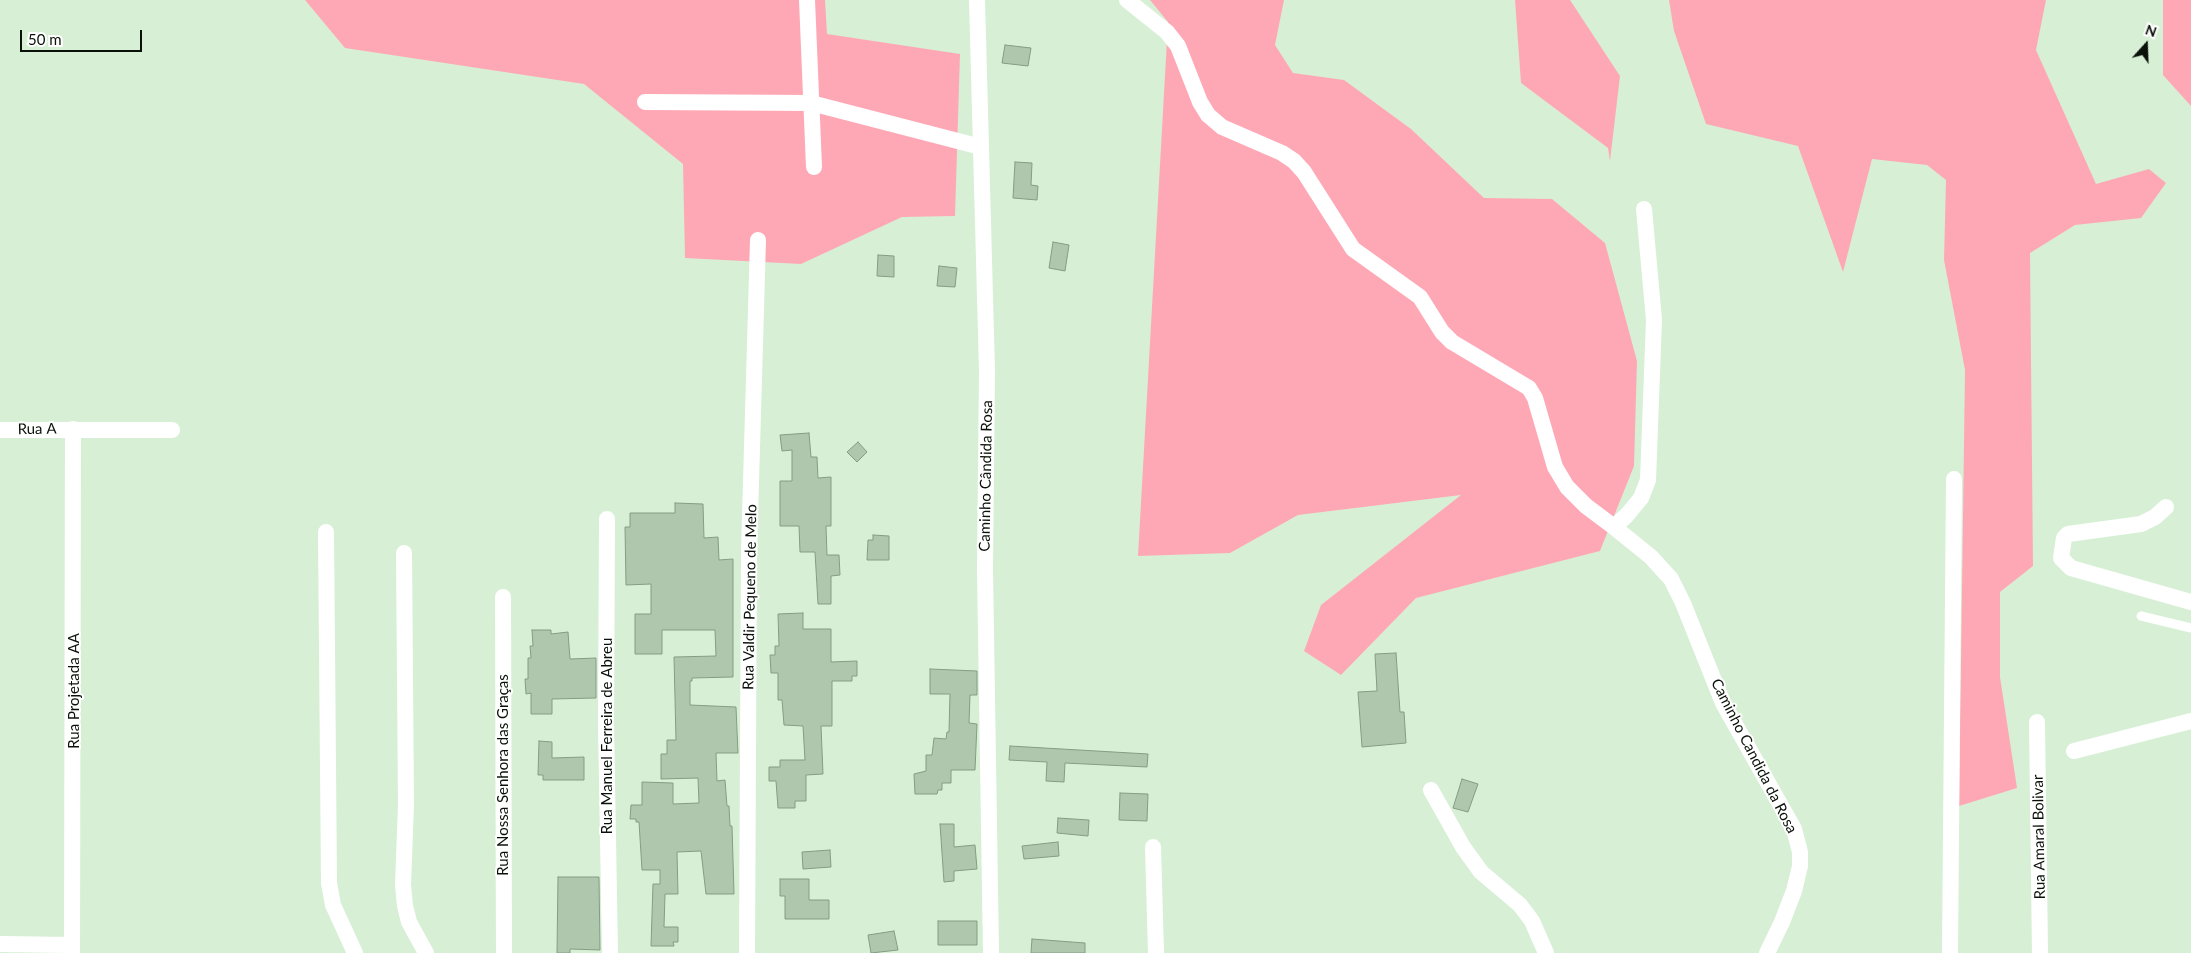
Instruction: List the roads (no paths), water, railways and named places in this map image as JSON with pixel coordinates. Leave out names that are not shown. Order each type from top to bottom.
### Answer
[{"type":"street","points":[[807,0],[814,167]]},
{"type":"street","name":"Caminho Cândida Rosa","points":[[977,0],[987,371],[985,570],[991,953]]},
{"type":"street","name":"Caminho Candida da Rosa","points":[[1127,0],[1167,32],[1178,46],[1200,102],[1208,116],[1222,126],[1282,153],[1294,161],[1304,172],[1353,249],[1420,297],[1442,332],[1452,342],[1529,388],[1535,398],[1555,467],[1567,487],[1586,506],[1651,557],[1671,579],[1684,603],[1723,703],[1794,829],[1800,852],[1800,866],[1794,890],[1782,922],[1767,953]]},
{"type":"street","points":[[645,102],[811,103],[981,147]]},
{"type":"street","points":[[1614,527],[1641,498],[1648,480],[1654,320],[1644,209]]},
{"type":"street","name":"Rua Valdir Pequeno de Melo","points":[[747,953],[750,551],[758,240]]},
{"type":"street","name":"Rua Projetada AA","points":[[72,949],[73,429]]},
{"type":"street","name":"Rua A","points":[[0,430],[172,430]]},
{"type":"street","points":[[1950,953],[1954,479]]},
{"type":"street","points":[[2166,507],[2155,518],[2141,524],[2068,534],[2064,538],[2062,558],[2071,568],[2191,602]]},
{"type":"street","name":"Rua Manuel Ferreira de Abreu","points":[[607,519],[606,725],[610,953]]},
{"type":"street","points":[[326,532],[329,883],[333,905],[355,953]]},
{"type":"street","points":[[404,553],[406,804],[403,885],[409,922],[426,953]]},
{"type":"street","name":"Rua Nossa Senhora das Graças","points":[[502,597],[504,953]]},
{"type":"street","points":[[2074,751],[2191,721]]},
{"type":"street","name":"Rua Amaral Bolivar","points":[[2038,722],[2040,953]]},
{"type":"street","points":[[1431,790],[1463,847],[1481,872],[1520,905],[1532,921],[1546,953]]},
{"type":"street","points":[[1153,847],[1156,953]]},
{"type":"street","points":[[0,944],[72,949]]},
{"type":"lane","points":[[2141,616],[2191,628]]}]
